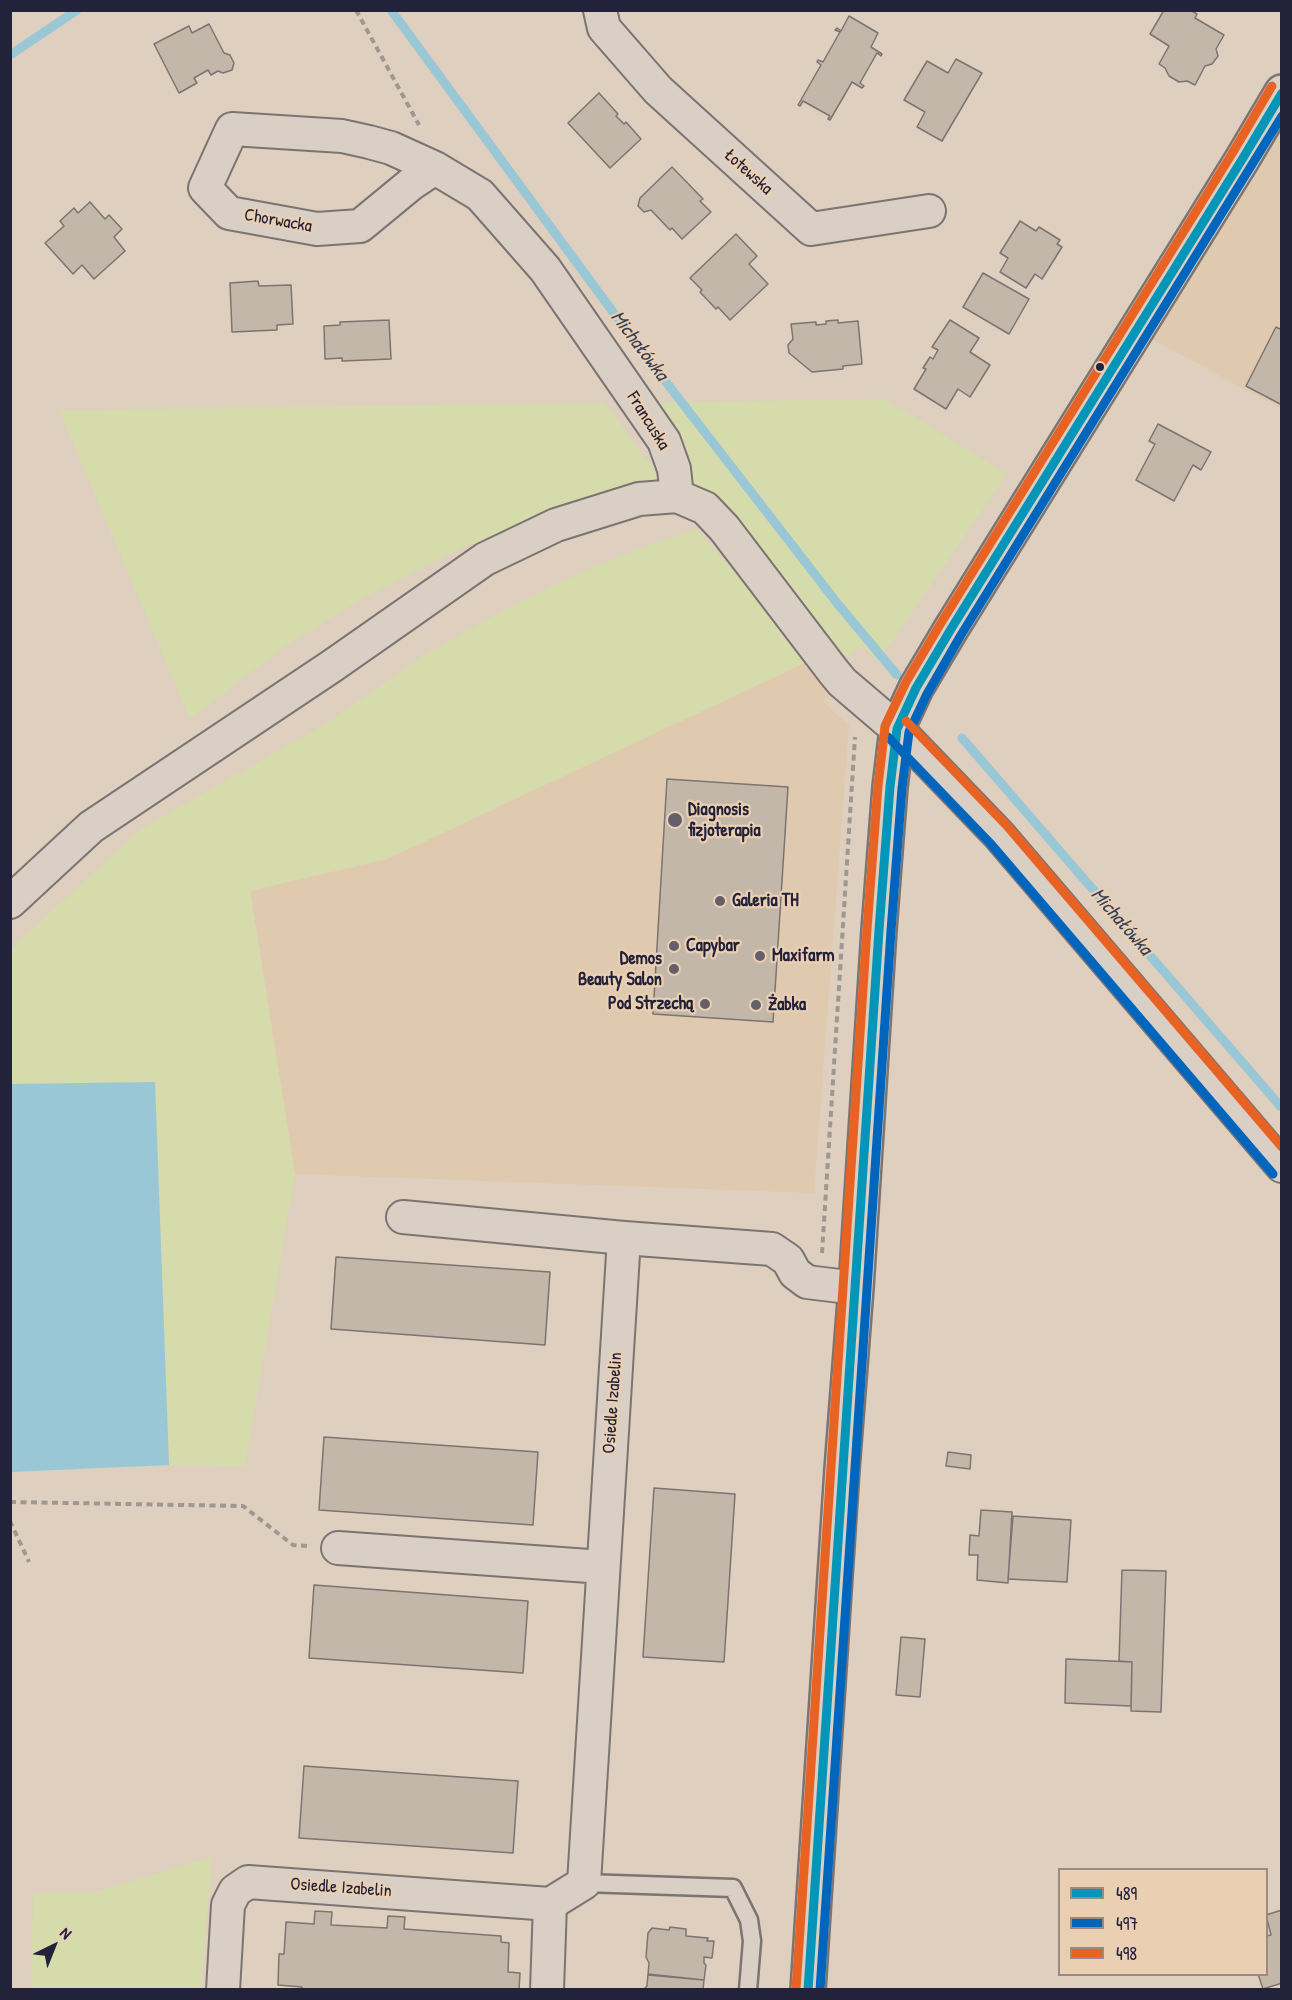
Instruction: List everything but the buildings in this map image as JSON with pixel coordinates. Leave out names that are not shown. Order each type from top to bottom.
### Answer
[{"type":"street","name":"Łotewska","points":[[602,19],[658,90],[811,229],[929,211]]},
{"type":"street","points":[[808,1989],[879,930],[897,729],[916,688],[951,629],[1281,92]]},
{"type":"street","name":"Chorwacka","points":[[232,129],[342,136],[391,148],[435,168],[411,183],[360,226],[317,229],[229,213],[206,188],[232,129]]},
{"type":"street","name":"Francuska","points":[[435,168],[480,195],[545,269],[664,441],[674,470],[677,496]]},
{"type":"street","points":[[10,902],[91,827],[332,666],[485,559],[556,525],[639,499],[677,496],[705,508],[724,528],[833,671],[897,729],[999,835],[1281,1166]]},
{"type":"street","points":[[403,1217],[624,1238],[772,1249],[788,1260],[795,1273],[807,1282],[856,1288]]},
{"type":"street","name":"Osiedle Izabelin","points":[[584,1883],[624,1238]]},
{"type":"street","points":[[338,1548],[603,1568]]},
{"type":"street","name":"Osiedle Izabelin","points":[[223,1989],[228,1905],[235,1891],[248,1882],[550,1904]]},
{"type":"street","points":[[547,1989],[550,1904],[584,1883]]},
{"type":"lane","points":[[584,1883],[733,1888],[749,1920],[752,1941],[748,1989]]},
{"type":"path","points":[[356,10],[422,129],[435,168]]},
{"type":"path","points":[[10,1502],[243,1506],[293,1545],[338,1548]]},
{"type":"path","points":[[10,1521],[29,1562]]},
{"type":"shaded area","points":[[1281,123],[1281,409],[1150,338]]},
{"type":"shaded area","points":[[811,660],[833,691],[823,702],[849,725],[814,1193],[295,1174],[250,890],[387,859]]},
{"type":"green space","points":[[885,399],[1007,474],[877,661],[864,646],[835,664],[620,403]]},
{"type":"green space","points":[[605,403],[660,478],[617,489],[459,549],[360,600],[285,646],[190,719],[59,410]]},
{"type":"green space","points":[[697,529],[811,660],[387,859],[250,891],[295,1174],[245,1466],[169,1465],[155,1082],[11,1084],[10,952],[141,829],[324,725],[421,657],[502,611],[567,579],[645,546]]},
{"type":"green space","points":[[212,1857],[201,1989],[31,1989],[33,1893],[91,1893]]},
{"type":"water","points":[[155,1082],[169,1465],[11,1472],[11,1084]]},
{"type":"waterway","name":"Michałówka","points":[[10,55],[77,10]]},
{"type":"waterway","name":"Michałówka","points":[[391,10],[635,342],[837,603],[897,675]]},
{"type":"waterway","name":"Michałówka","points":[[962,738],[1281,1107]]},
{"type":"transit line","name":"498","points":[[796,1989],[867,929],[885,726],[906,682],[941,623],[1272,86]]},
{"type":"transit line","name":"489","points":[[808,1990],[879,930],[897,729],[916,688],[951,629],[1282,93]]},
{"type":"transit line","name":"497","points":[[820,1990],[891,931],[902,788],[909,732],[927,694],[961,635],[1282,116]]},
{"type":"transit line","name":"498","points":[[906,721],[1008,827],[1282,1147]]},
{"type":"transit line","name":"497","points":[[888,737],[990,843],[1273,1174]]},
{"type":"place","name":"Diagnosis fizjoterapia","points":[[675,820]]},
{"type":"place","name":"Galeria TH","points":[[720,901]]},
{"type":"place","name":"Capybar","points":[[674,946]]},
{"type":"place","name":"Maxifarm","points":[[760,956]]},
{"type":"place","name":"Demos Beauty Salon","points":[[674,969]]},
{"type":"place","name":"Pod Strzechą","points":[[705,1004]]},
{"type":"place","name":"Żabka","points":[[756,1005]]}]
